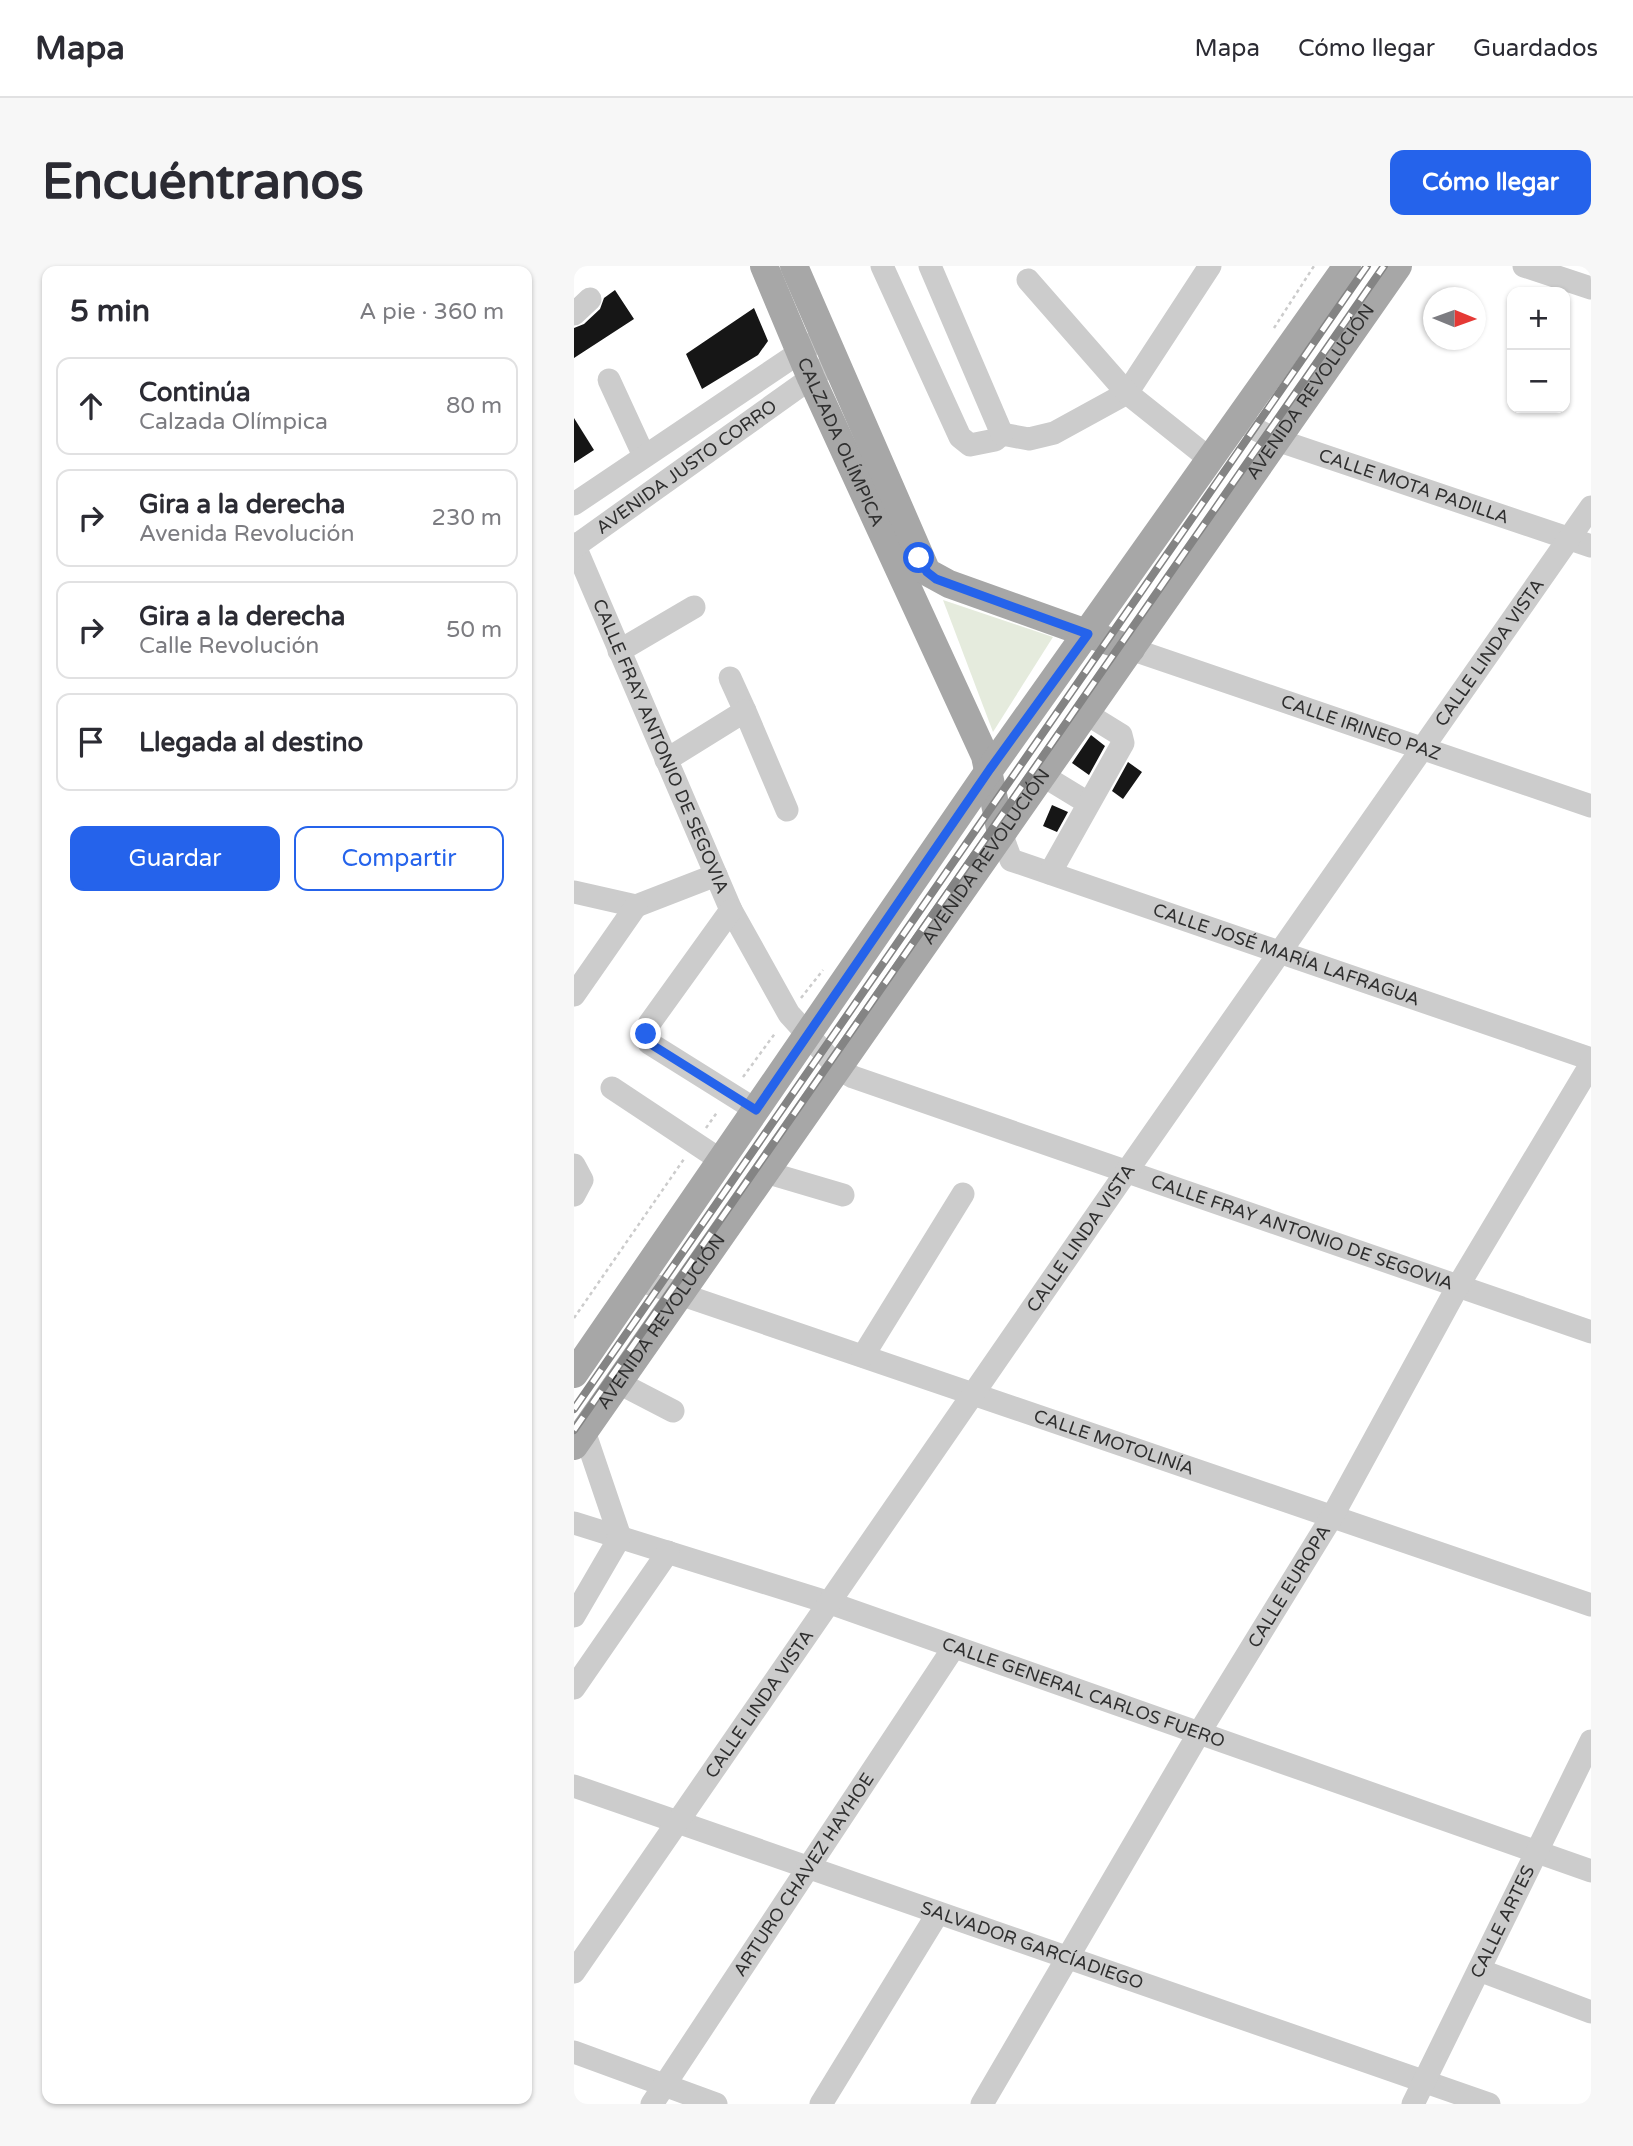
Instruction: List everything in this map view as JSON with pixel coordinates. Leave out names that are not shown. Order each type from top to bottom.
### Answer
[{"type":"main road","name":"CALZADA OLÍMPICA","points":[[764,266],[811,378],[990,769],[1000,833]]},
{"type":"main road","name":"CALZADA OLÍMPICA","points":[[794,266],[927,572],[949,584],[1131,649]]},
{"type":"main road","points":[[574,1374],[756,1110],[799,1024],[1088,634],[1347,266]]},
{"type":"main road","name":"AVENIDA REVOLUCIÓN","points":[[579,1438],[1398,266]]},
{"type":"street","points":[[881,266],[963,442],[970,445],[995,440],[1002,435],[1029,439],[1054,433],[1127,393],[1210,266]]},
{"type":"street","points":[[930,266],[1002,435]]},
{"type":"street","points":[[1524,266],[1591,288]]},
{"type":"street","points":[[1028,280],[1127,393],[1211,460]]},
{"type":"street","name":"AVENIDA JUSTO CORRO","points":[[574,504],[800,351],[829,349]]},
{"type":"street","name":"AVENIDA JUSTO CORRO","points":[[574,546],[811,378],[829,349]]},
{"type":"street","points":[[609,380],[645,456]]},
{"type":"street","name":"CALLE MOTA PADILLA","points":[[1239,421],[1277,440],[1580,542]]},
{"type":"street","name":"CALLE LINDA VISTA","points":[[574,1972],[1422,748],[1580,542],[1591,507]]},
{"type":"street","name":"CALLE FRAY ANTONIO DE SEGOVIA","points":[[574,546],[731,910],[799,1024],[839,1069],[853,1077],[1591,1332]]},
{"type":"street","points":[[619,651],[694,607]]},
{"type":"street","name":"CALLE IRINEO PAZ","points":[[1131,649],[1591,806]]},
{"type":"street","points":[[730,678],[787,810]]},
{"type":"street","points":[[666,760],[745,711]]},
{"type":"street","points":[[1050,873],[1124,740],[1121,735],[1087,714]]},
{"type":"street","points":[[1042,775],[1088,803]]},
{"type":"street","name":"CALLE JOSÉ MARÍA LAFRAGUA","points":[[1000,833],[1011,860],[1591,1062]]},
{"type":"street","points":[[574,892],[636,906],[716,875]]},
{"type":"street","points":[[574,995],[636,906]]},
{"type":"street","name":"CALLE FRAY ANTONIO DE SEGOVIA","points":[[729,1095],[649,1043],[646,1034],[649,1024],[731,910]]},
{"type":"street","name":"CALLE EUROPA","points":[[982,2104],[1199,1733],[1333,1515],[1458,1286],[1591,1062]]},
{"type":"street","points":[[612,1088],[694,1145],[722,1161]]},
{"type":"street","points":[[729,1095],[756,1110]]},
{"type":"street","points":[[765,1172],[844,1195]]},
{"type":"street","points":[[863,1356],[963,1194]]},
{"type":"street","name":"CALLE MOTOLINÍA","points":[[639,1280],[1591,1605]]},
{"type":"street","points":[[617,1382],[673,1411]]},
{"type":"street","points":[[574,1616],[620,1537],[579,1438]]},
{"type":"street","name":"CALLE GENERAL CARLOS FUERO","points":[[574,1523],[830,1603],[1591,1871]]},
{"type":"street","points":[[574,1688],[668,1552]]},
{"type":"street","name":"ARTURO CHAVEZ HAYHOE","points":[[658,2095],[954,1647]]},
{"type":"street","name":"CALLE ARTES","points":[[1413,2104],[1591,1741]]},
{"type":"street","name":"SALVADOR GARCÍADIEGO","points":[[574,1786],[1489,2104]]},
{"type":"street","points":[[821,2104],[938,1913]]},
{"type":"street","points":[[1479,1970],[1591,2012]]},
{"type":"street","points":[[574,2052],[658,2095],[716,2104]]},
{"type":"path","points":[[574,1318],[729,1095],[799,1024]]},
{"type":"shaded area","points":[[943,600],[1053,637],[993,732]]},
{"type":"building","points":[[615,290],[634,319],[574,358],[574,328],[584,324],[600,309],[604,298]]},
{"type":"building","points":[[754,308],[768,341],[758,355],[702,389],[686,354]]},
{"type":"building","points":[[574,418],[594,450],[574,463]]},
{"type":"building","points":[[1091,735],[1105,746],[1089,775],[1072,763]]},
{"type":"building","points":[[1128,762],[1142,772],[1123,799],[1112,791]]},
{"type":"building","points":[[1052,805],[1068,812],[1057,832],[1043,826]]},
{"type":"railway","points":[[574,1409],[1367,266]]},
{"type":"railway","points":[[574,1430],[1384,266]]},
{"type":"route","points":[[646,1034],[649,1043],[756,1110],[990,769],[1088,634],[936,579],[927,572],[919,558]]}]
